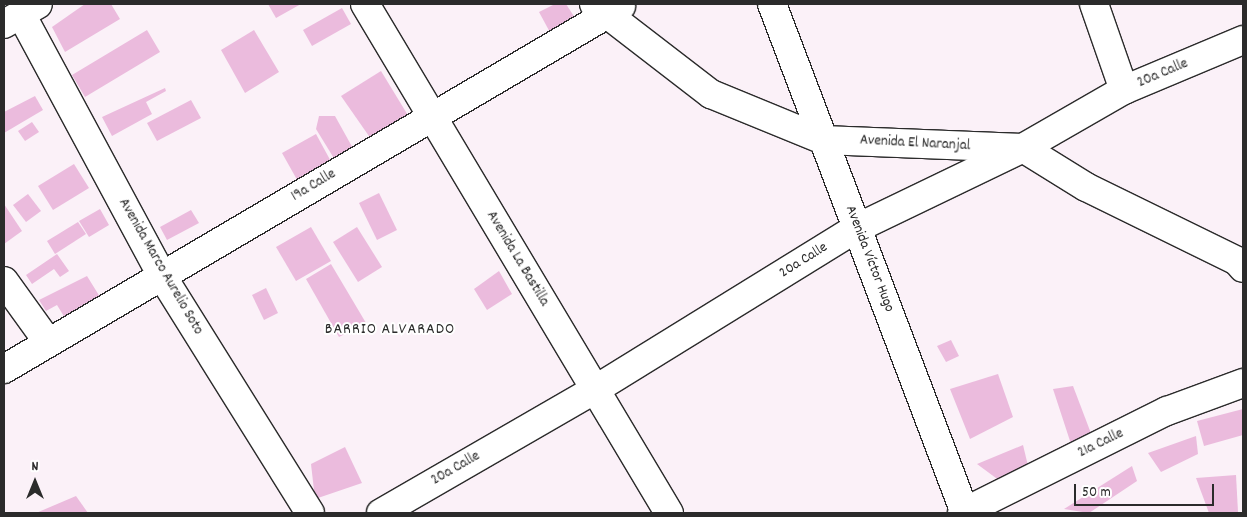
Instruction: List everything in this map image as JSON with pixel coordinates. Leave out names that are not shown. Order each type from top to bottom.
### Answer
[{"type":"street","name":"Avenida La Bastilla","points":[[365,4],[669,513]]},
{"type":"street","name":"Avenida Víctor Hugo","points":[[772,4],[964,513]]},
{"type":"street","points":[[1094,4],[1124,90]]},
{"type":"street","name":"19a Calle","points":[[4,369],[431,117],[608,7]]},
{"type":"street","name":"Avenida El Naranjal","points":[[608,7],[711,94],[823,140],[1023,148],[1086,187],[1237,261],[1243,268]]},
{"type":"street","name":"Avenida Marco Aurelio Soto","points":[[21,14],[162,276],[310,513]]},
{"type":"street","name":"20a Calle","points":[[381,513],[596,389],[857,228],[1023,148],[1124,90],[1243,40]]},
{"type":"street","points":[[4,281],[48,342]]},
{"type":"street","name":"21a Calle","points":[[964,513],[1167,411],[1243,383]]},
{"type":"building","points":[[85,4],[111,4],[120,19],[65,52],[52,27]]},
{"type":"building","points":[[268,4],[301,4],[276,18]]},
{"type":"building","points":[[555,4],[566,4],[577,21],[552,36],[539,12]]},
{"type":"building","points":[[342,8],[351,24],[312,46],[303,30]]},
{"type":"building","points":[[147,30],[160,52],[85,97],[72,75]]},
{"type":"building","points":[[254,30],[279,72],[245,93],[221,50]]},
{"type":"building","points":[[381,71],[409,117],[371,139],[341,96]]},
{"type":"building","points":[[165,88],[166,91],[146,102],[152,114],[112,136],[102,117]]},
{"type":"building","points":[[35,96],[43,110],[4,133],[4,112]]},
{"type":"building","points":[[191,100],[201,118],[157,141],[147,123]]},
{"type":"building","points":[[319,116],[335,116],[355,152],[335,160],[316,129]]},
{"type":"building","points":[[32,122],[39,132],[25,141],[18,131]]},
{"type":"building","points":[[316,134],[334,167],[300,185],[282,153]]},
{"type":"building","points":[[74,164],[89,188],[53,210],[38,186]]},
{"type":"building","points":[[379,193],[397,230],[377,240],[359,203]]},
{"type":"building","points":[[28,194],[41,211],[26,222],[13,205]]},
{"type":"building","points":[[4,204],[22,231],[4,244]]},
{"type":"building","points":[[100,209],[109,225],[89,237],[79,221]]},
{"type":"building","points":[[191,210],[199,223],[167,240],[160,227]]},
{"type":"building","points":[[78,222],[86,234],[55,254],[47,241]]},
{"type":"building","points":[[311,227],[331,261],[296,281],[276,247]]},
{"type":"building","points":[[357,227],[382,267],[358,282],[333,242]]},
{"type":"building","points":[[57,254],[69,271],[60,277],[54,269],[32,284],[26,275]]},
{"type":"building","points":[[331,264],[366,323],[339,337],[306,279]]},
{"type":"building","points":[[499,271],[512,294],[487,310],[474,289]]},
{"type":"building","points":[[87,276],[100,297],[65,318],[57,305],[46,311],[39,300]]},
{"type":"building","points":[[266,288],[278,313],[264,320],[252,295]]},
{"type":"building","points":[[951,340],[959,356],[946,362],[937,346]]},
{"type":"building","points":[[998,374],[1013,417],[970,439],[950,389]]},
{"type":"building","points":[[1073,386],[1092,436],[1071,444],[1053,389]]},
{"type":"building","points":[[1243,409],[1243,435],[1204,446],[1197,421]]},
{"type":"building","points":[[1196,436],[1198,454],[1161,472],[1148,453]]},
{"type":"building","points":[[1023,445],[1030,474],[1000,481],[977,464]]},
{"type":"building","points":[[345,447],[362,483],[315,499],[311,464]]},
{"type":"building","points":[[1132,466],[1137,481],[1089,513],[1064,509]]},
{"type":"building","points":[[1236,475],[1238,512],[1209,513],[1196,478]]},
{"type":"building","points":[[76,496],[88,513],[36,513]]},
{"type":"district","name":"BARRIO ALVARADO","points":[[390,330]]}]
